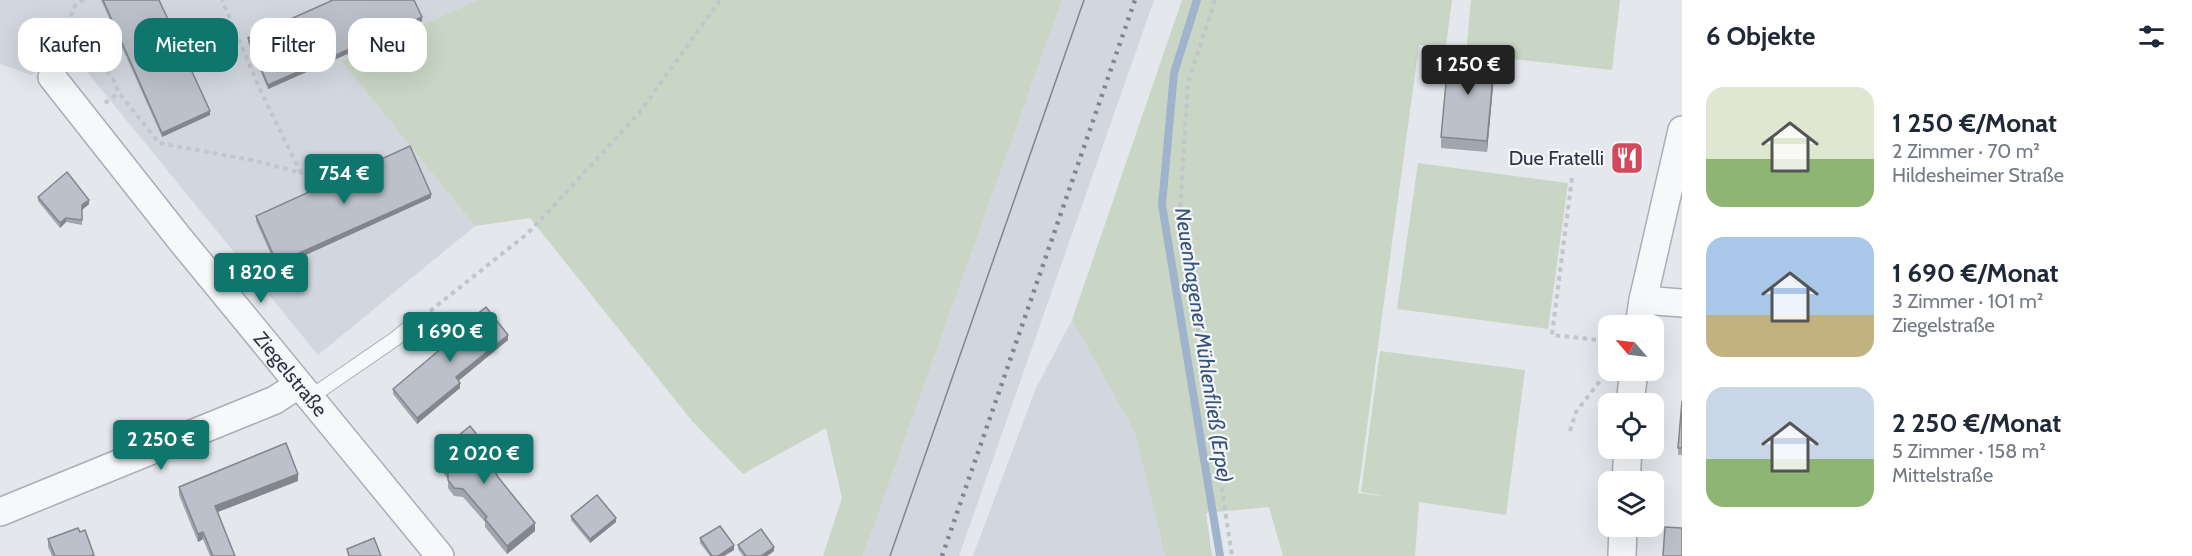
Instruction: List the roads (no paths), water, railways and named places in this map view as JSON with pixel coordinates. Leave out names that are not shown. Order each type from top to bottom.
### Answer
[{"type":"street","name":"Ziegelstraße","points":[[52,77],[303,391],[440,556]]},
{"type":"street","points":[[1682,130],[1641,313],[1682,303]]},
{"type":"street","points":[[0,512],[275,400],[303,391]]},
{"type":"street","points":[[1622,556],[1623,537]]},
{"type":"lane","points":[[303,391],[416,322]]},
{"type":"waterway","name":"Neuenhagener Mühlenfließ (Erpe)","points":[[1197,0],[1174,73],[1162,205],[1220,556]]},
{"type":"tram line","points":[[890,556],[1084,0]]},
{"type":"railway","points":[[942,556],[1135,0]]},
{"type":"place","name":"Due Fratelli","points":[[1627,158]]}]
